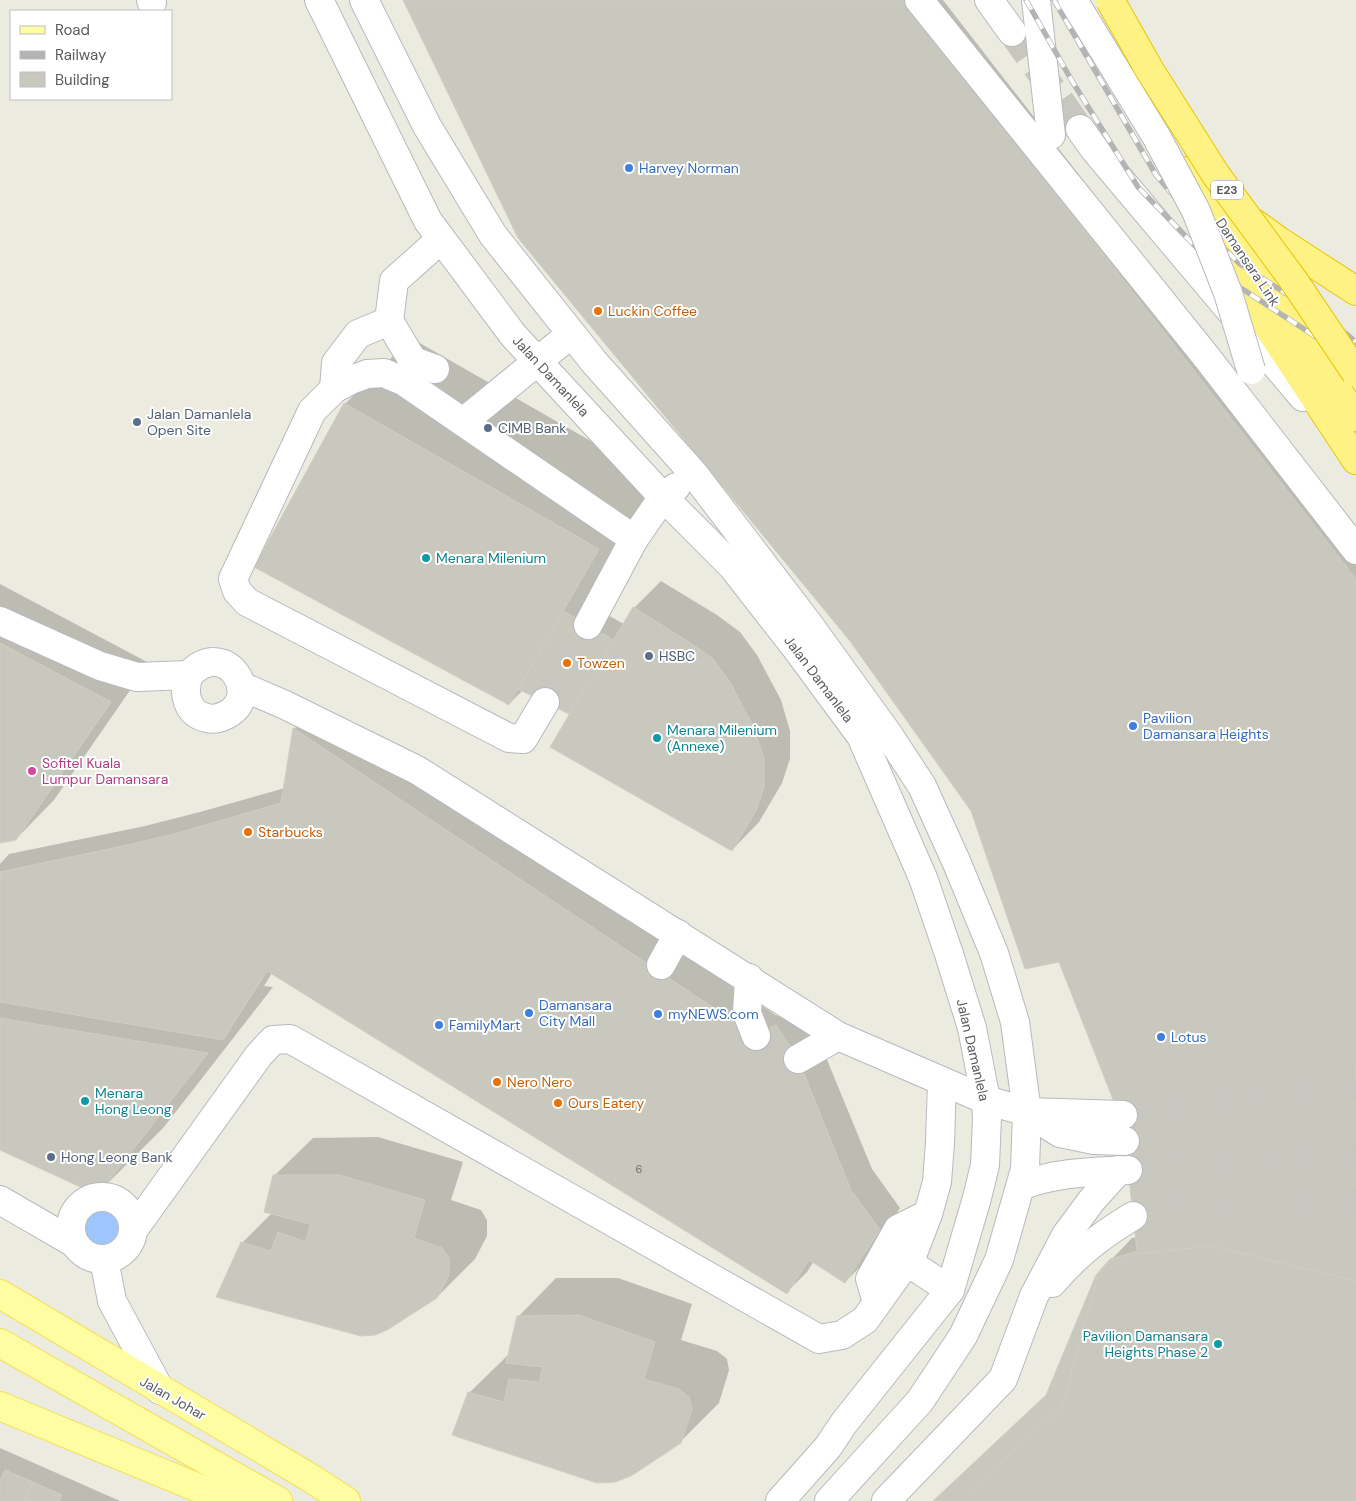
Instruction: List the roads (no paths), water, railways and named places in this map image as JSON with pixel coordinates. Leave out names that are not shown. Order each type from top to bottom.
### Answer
[{"type":"highway","points":[[1061,0],[1149,146],[1354,457]]},
{"type":"highway","name":"Damansara Link","points":[[1084,0],[1165,140],[1356,417]]},
{"type":"highway","name":"Damansara Link","points":[[1110,0],[1148,69],[1216,175],[1294,281],[1356,373]]},
{"type":"highway","points":[[1187,172],[1278,241],[1356,291]]},
{"type":"main road","name":"Jalan Johar","points":[[0,1294],[309,1477],[346,1501]]},
{"type":"main road","points":[[0,1343],[278,1501]]},
{"type":"main road","points":[[0,1406],[213,1494],[236,1501]]},
{"type":"street","name":"Jalan Damanlela","points":[[319,0],[428,221],[441,239],[513,335],[663,497],[732,566],[861,736],[923,878],[972,1028],[986,1100],[985,1165],[950,1290],[844,1423],[828,1447],[780,1501]]},
{"type":"street","name":"Jalan Damanlela","points":[[364,0],[427,126],[493,235],[571,334],[694,474],[807,622],[888,734],[922,786],[956,861],[994,953],[1015,1022],[1027,1112],[1025,1169],[999,1260],[964,1336],[920,1401],[829,1501]]},
{"type":"street","points":[[919,0],[1266,433],[1356,550]]},
{"type":"street","points":[[990,0],[1012,32]]},
{"type":"street","points":[[1036,0],[1051,135]]},
{"type":"street","points":[[1073,0],[1156,136],[1196,211],[1228,292],[1266,433]]},
{"type":"street","points":[[1080,129],[1150,216],[1354,457]]},
{"type":"street","points":[[435,369],[413,361],[389,321],[394,281],[441,239]]},
{"type":"street","points":[[334,389],[336,363],[358,334],[389,321]]},
{"type":"street","points":[[463,422],[571,334]]},
{"type":"street","points":[[545,702],[523,739],[509,738],[246,602],[237,592],[233,579],[312,411],[334,389],[367,374],[384,372],[403,381],[634,539]]},
{"type":"street","points":[[588,625],[634,539],[663,497],[694,474]]},
{"type":"street","points":[[0,621],[100,666],[137,677],[189,675]]},
{"type":"street","points":[[205,663],[224,664],[239,677],[241,696],[238,705],[231,712],[215,719],[207,718],[192,710],[185,694],[185,685],[189,675],[205,663]]},
{"type":"street","points":[[241,686],[283,704],[417,770],[838,1036],[986,1100],[1027,1112],[1124,1128]]},
{"type":"street","points":[[661,965],[678,934]]},
{"type":"street","points":[[749,978],[747,1013],[756,1036]]},
{"type":"street","points":[[798,1059],[838,1036]]},
{"type":"street","points":[[134,1229],[259,1055],[273,1040],[290,1039],[820,1339],[842,1334],[865,1320],[913,1253],[928,1214],[938,1173],[942,1081]]},
{"type":"street","points":[[886,1501],[1003,1379],[1026,1314],[1066,1234],[1092,1200],[1124,1170],[1051,1176],[1020,1186]]},
{"type":"street","points":[[99,1196],[110,1197],[120,1202],[132,1218],[134,1229],[132,1238],[121,1253],[112,1257],[104,1259],[86,1255],[74,1243],[70,1223],[80,1204],[89,1198],[99,1196]]},
{"type":"street","points":[[0,1200],[74,1243]]},
{"type":"street","points":[[1026,1314],[1071,1261],[1105,1233],[1133,1216]]},
{"type":"street","points":[[104,1259],[112,1301],[160,1390]]},
{"type":"street","points":[[915,1267],[950,1290]]},
{"type":"street","points":[[828,1447],[877,1448]]},
{"type":"water","points":[[100,1203],[109,1205],[117,1210],[122,1218],[124,1227],[122,1236],[117,1244],[109,1249],[100,1251],[91,1249],[83,1244],[78,1236],[76,1227],[78,1218],[83,1210],[91,1205]]},
{"type":"tunnel","points":[[1012,32],[1080,129]]},
{"type":"tunnel","points":[[545,702],[588,625]]},
{"type":"tunnel","points":[[756,1036],[772,1055],[798,1059]]},
{"type":"tunnel","points":[[1123,1115],[1356,1084]]},
{"type":"tunnel","points":[[1128,1170],[1356,1154]]},
{"type":"tunnel","points":[[1134,1169],[1174,1195],[1219,1209],[1356,1202]]},
{"type":"railway","points":[[1026,0],[1072,81],[1138,187],[1227,279],[1327,344],[1356,367]]},
{"type":"railway","points":[[1054,0],[1156,175],[1197,223],[1240,264],[1337,326],[1356,342]]},
{"type":"place","name":"Harvey Norman","points":[[629,168]]},
{"type":"place","name":"Luckin Coffee","points":[[598,311]]},
{"type":"place","name":"Jalan Damanlela Open Site","points":[[137,422]]},
{"type":"place","name":"CIMB Bank","points":[[488,428]]},
{"type":"place","name":"Menara Milenium","points":[[426,558]]},
{"type":"place","name":"HSBC","points":[[649,656]]},
{"type":"place","name":"Towzen","points":[[567,663]]},
{"type":"place","name":"Pavilion Damansara Heights","points":[[1133,726]]},
{"type":"place","name":"Menara Milenium (Annexe)","points":[[657,738]]},
{"type":"place","name":"Sofitel Kuala Lumpur Damansara","points":[[32,771]]},
{"type":"place","name":"Starbucks","points":[[248,832]]},
{"type":"place","name":"Damansara City Mall","points":[[529,1013]]},
{"type":"place","name":"myNEWS.com","points":[[658,1014]]},
{"type":"place","name":"FamilyMart","points":[[439,1025]]},
{"type":"place","name":"Lotus","points":[[1161,1037]]},
{"type":"place","name":"Nero Nero","points":[[497,1082]]},
{"type":"place","name":"Menara Hong Leong","points":[[85,1101]]},
{"type":"place","name":"Ours Eatery","points":[[558,1103]]},
{"type":"place","name":"Hong Leong Bank","points":[[51,1157]]},
{"type":"place","name":"Pavilion Damansara Heights Phase 2","points":[[1218,1344]]}]
